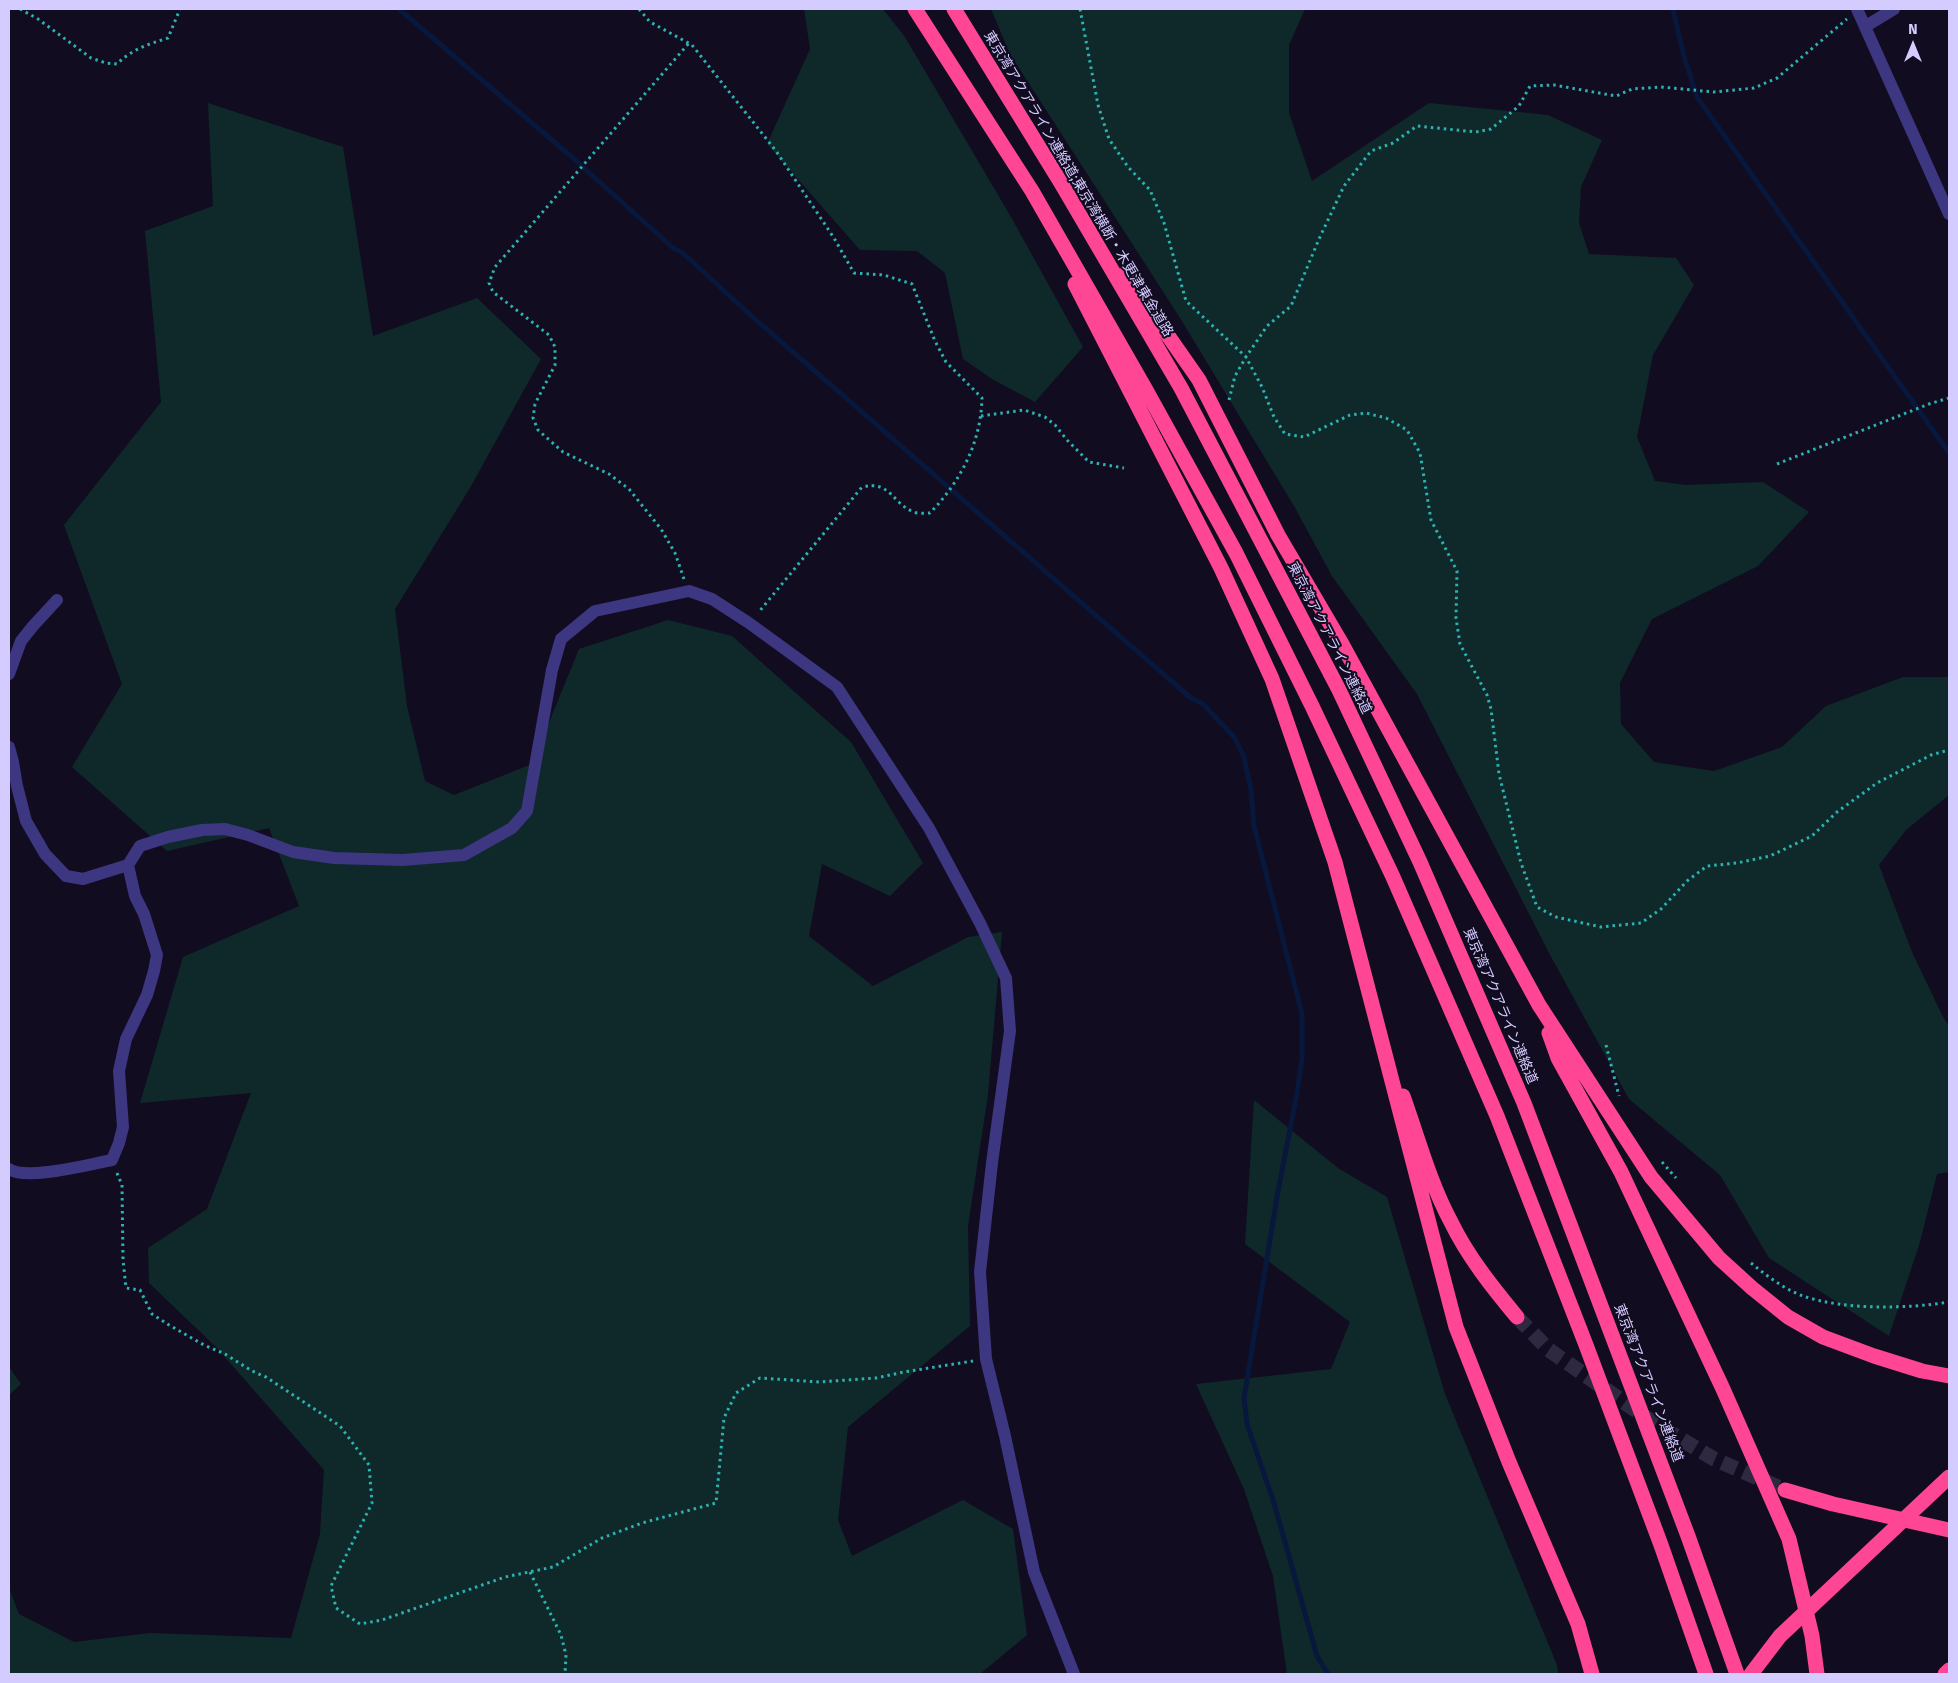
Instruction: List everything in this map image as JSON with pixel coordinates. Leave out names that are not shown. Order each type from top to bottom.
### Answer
[{"type":"highway","points":[[914,9],[1032,191],[1146,390],[1236,553],[1312,706],[1393,877],[1497,1116],[1603,1390],[1661,1545],[1706,1674]]},
{"type":"highway","name":"東京湾アクアライン連絡道;東京湾横断・木更津東金道路","points":[[954,9],[1061,183],[1174,376]]},
{"type":"highway","points":[[1061,183],[1199,380],[1278,535],[1342,644],[1539,1005],[1651,1177],[1719,1258],[1788,1317],[1823,1336],[1874,1356],[1922,1371],[1949,1376]]},
{"type":"highway","points":[[1032,191],[1082,301],[1221,568],[1272,680],[1334,862],[1456,1328],[1509,1462],[1578,1624],[1592,1674]]},
{"type":"highway","name":"東京湾アクアライン連絡道","points":[[1174,376],[1339,690],[1420,862],[1524,1103],[1685,1527],[1737,1674]]},
{"type":"highway","points":[[1539,1005],[1558,1058],[1621,1172],[1723,1389],[1789,1539],[1812,1636],[1817,1674]]},
{"type":"highway","points":[[1383,1054],[1402,1094],[1434,1184],[1451,1223],[1492,1286],[1518,1317]]},
{"type":"highway","points":[[1751,1674],[1780,1636],[1949,1477]]},
{"type":"highway","points":[[1785,1490],[1833,1504],[1949,1530]]},
{"type":"highway","points":[[1945,1674],[1949,1670]]},
{"type":"street","points":[[1866,26],[1894,9]]},
{"type":"street","points":[[1857,10],[1866,26],[1949,214]]},
{"type":"street","points":[[9,747],[26,821],[45,854],[66,876],[83,878],[128,865],[140,846],[168,837],[202,830],[225,829],[248,835],[293,852],[334,858],[403,860],[464,854],[512,828],[527,811],[552,670],[561,639],[595,611],[689,591],[712,599],[749,623],[837,687],[929,828],[980,923],[1006,978],[1010,1031],[992,1163],[980,1272],[986,1359],[1005,1436],[1034,1572],[1074,1674]]},
{"type":"street","points":[[9,674],[22,641],[32,626],[57,600]]},
{"type":"street","points":[[9,1168],[25,1174],[112,1160],[119,1143],[122,1127],[119,1071],[126,1039],[147,995],[154,971],[156,955],[144,914],[135,896],[128,865]]},
{"type":"path","points":[[20,9],[38,19],[91,58],[117,64],[128,53],[149,43],[168,38],[180,9]]},
{"type":"path","points":[[639,9],[650,22],[689,43],[776,151],[834,238],[854,274],[884,275],[912,284],[935,341],[946,362],[982,398],[981,416],[968,459],[943,499],[930,512],[915,513],[901,504],[886,489],[873,484],[862,486],[749,623]]},
{"type":"path","points":[[1080,9],[1098,105],[1109,139],[1128,167],[1150,190],[1164,223],[1186,301],[1246,357],[1274,417],[1285,434],[1304,437],[1350,415],[1366,413],[1386,418],[1407,430],[1420,453],[1431,520],[1457,571],[1456,618],[1460,644],[1489,702],[1498,774],[1513,835],[1530,891],[1537,907],[1556,917],[1600,927],[1641,923],[1661,909],[1687,881],[1707,866],[1737,863],[1770,856],[1812,836],[1837,812],[1877,783],[1931,756],[1949,750]]},
{"type":"path","points":[[1228,400],[1236,376],[1246,357],[1267,326],[1291,306],[1318,239],[1344,186],[1371,151],[1394,143],[1417,126],[1476,132],[1491,129],[1519,106],[1530,86],[1554,85],[1616,96],[1632,89],[1661,87],[1714,92],[1754,88],[1777,78],[1857,10]]},
{"type":"path","points":[[689,43],[496,267],[489,282],[493,292],[549,335],[555,347],[555,365],[535,404],[533,418],[538,430],[563,452],[609,474],[629,489],[661,529],[675,554],[689,591]]},
{"type":"path","points":[[1777,464],[1929,404],[1949,398]]},
{"type":"path","points":[[981,416],[1024,410],[1045,417],[1055,425],[1089,462],[1124,468]]},
{"type":"path","points":[[1606,1044],[1618,1094],[1623,1103]]},
{"type":"path","points":[[1659,1158],[1677,1180]]},
{"type":"path","points":[[112,1160],[122,1185],[123,1260],[126,1288],[140,1290],[152,1314],[169,1326],[266,1377],[340,1426],[369,1465],[372,1503],[331,1586],[336,1608],[360,1624],[382,1620],[505,1577],[553,1568],[602,1538],[642,1523],[716,1503],[724,1418],[736,1393],[760,1378],[819,1382],[876,1378],[986,1359]]},
{"type":"path","points":[[1744,1257],[1770,1279],[1803,1296],[1845,1305],[1920,1307],[1949,1302]]},
{"type":"path","points":[[530,1572],[561,1635],[566,1655],[566,1674]]},
{"type":"green space","points":[[804,9],[883,9],[905,37],[1011,217],[1083,347],[1035,402],[992,379],[963,359],[945,273],[917,251],[860,250],[767,144],[810,49]]},
{"type":"green space","points":[[991,9],[1305,9],[1289,45],[1289,113],[1312,181],[1429,103],[1548,115],[1602,140],[1581,187],[1579,223],[1589,254],[1676,258],[1694,285],[1653,355],[1637,437],[1655,481],[1686,485],[1763,482],[1809,512],[1758,566],[1652,619],[1620,683],[1621,724],[1654,762],[1714,771],[1782,747],[1826,706],[1903,677],[1949,677],[1949,795],[1906,830],[1879,865],[1912,952],[1949,1026],[1949,1172],[1937,1174],[1920,1242],[1889,1336],[1769,1258],[1720,1175],[1629,1099],[1549,953],[1417,694],[1332,576],[1294,506],[1180,318],[1010,54]]},
{"type":"green space","points":[[208,103],[343,147],[373,336],[477,298],[541,359],[470,488],[395,609],[407,706],[425,781],[454,795],[532,764],[579,649],[668,620],[732,636],[851,742],[923,863],[890,896],[822,864],[809,936],[873,986],[968,937],[1002,932],[988,1095],[968,1226],[970,1326],[848,1427],[838,1520],[852,1556],[963,1500],[1013,1529],[1027,1635],[980,1674],[9,1674],[9,1588],[19,1614],[74,1642],[150,1633],[291,1638],[320,1534],[324,1470],[216,1347],[149,1283],[148,1248],[207,1209],[251,1093],[140,1103],[183,957],[299,906],[269,828],[167,851],[72,767],[122,684],[64,525],[161,402],[145,231],[213,206]]},
{"type":"green space","points":[[1254,1100],[1338,1168],[1387,1197],[1445,1394],[1557,1665],[1558,1674],[1287,1674],[1273,1576],[1244,1489],[1196,1384],[1331,1369],[1350,1322],[1245,1244]]},
{"type":"green space","points":[[9,1367],[21,1384],[9,1395]]},
{"type":"waterway","points":[[399,9],[574,159],[673,248],[683,253],[747,312],[1191,698],[1203,704],[1234,737],[1244,757],[1251,790],[1254,826],[1302,1014],[1302,1058],[1297,1093],[1277,1197],[1244,1398],[1247,1424],[1274,1503],[1317,1656],[1328,1674]]},
{"type":"waterway","points":[[1673,9],[1683,53],[1697,97],[1949,453]]},
{"type":"tunnel","points":[[1517,1317],[1549,1350],[1651,1421],[1714,1459],[1785,1490]]}]
